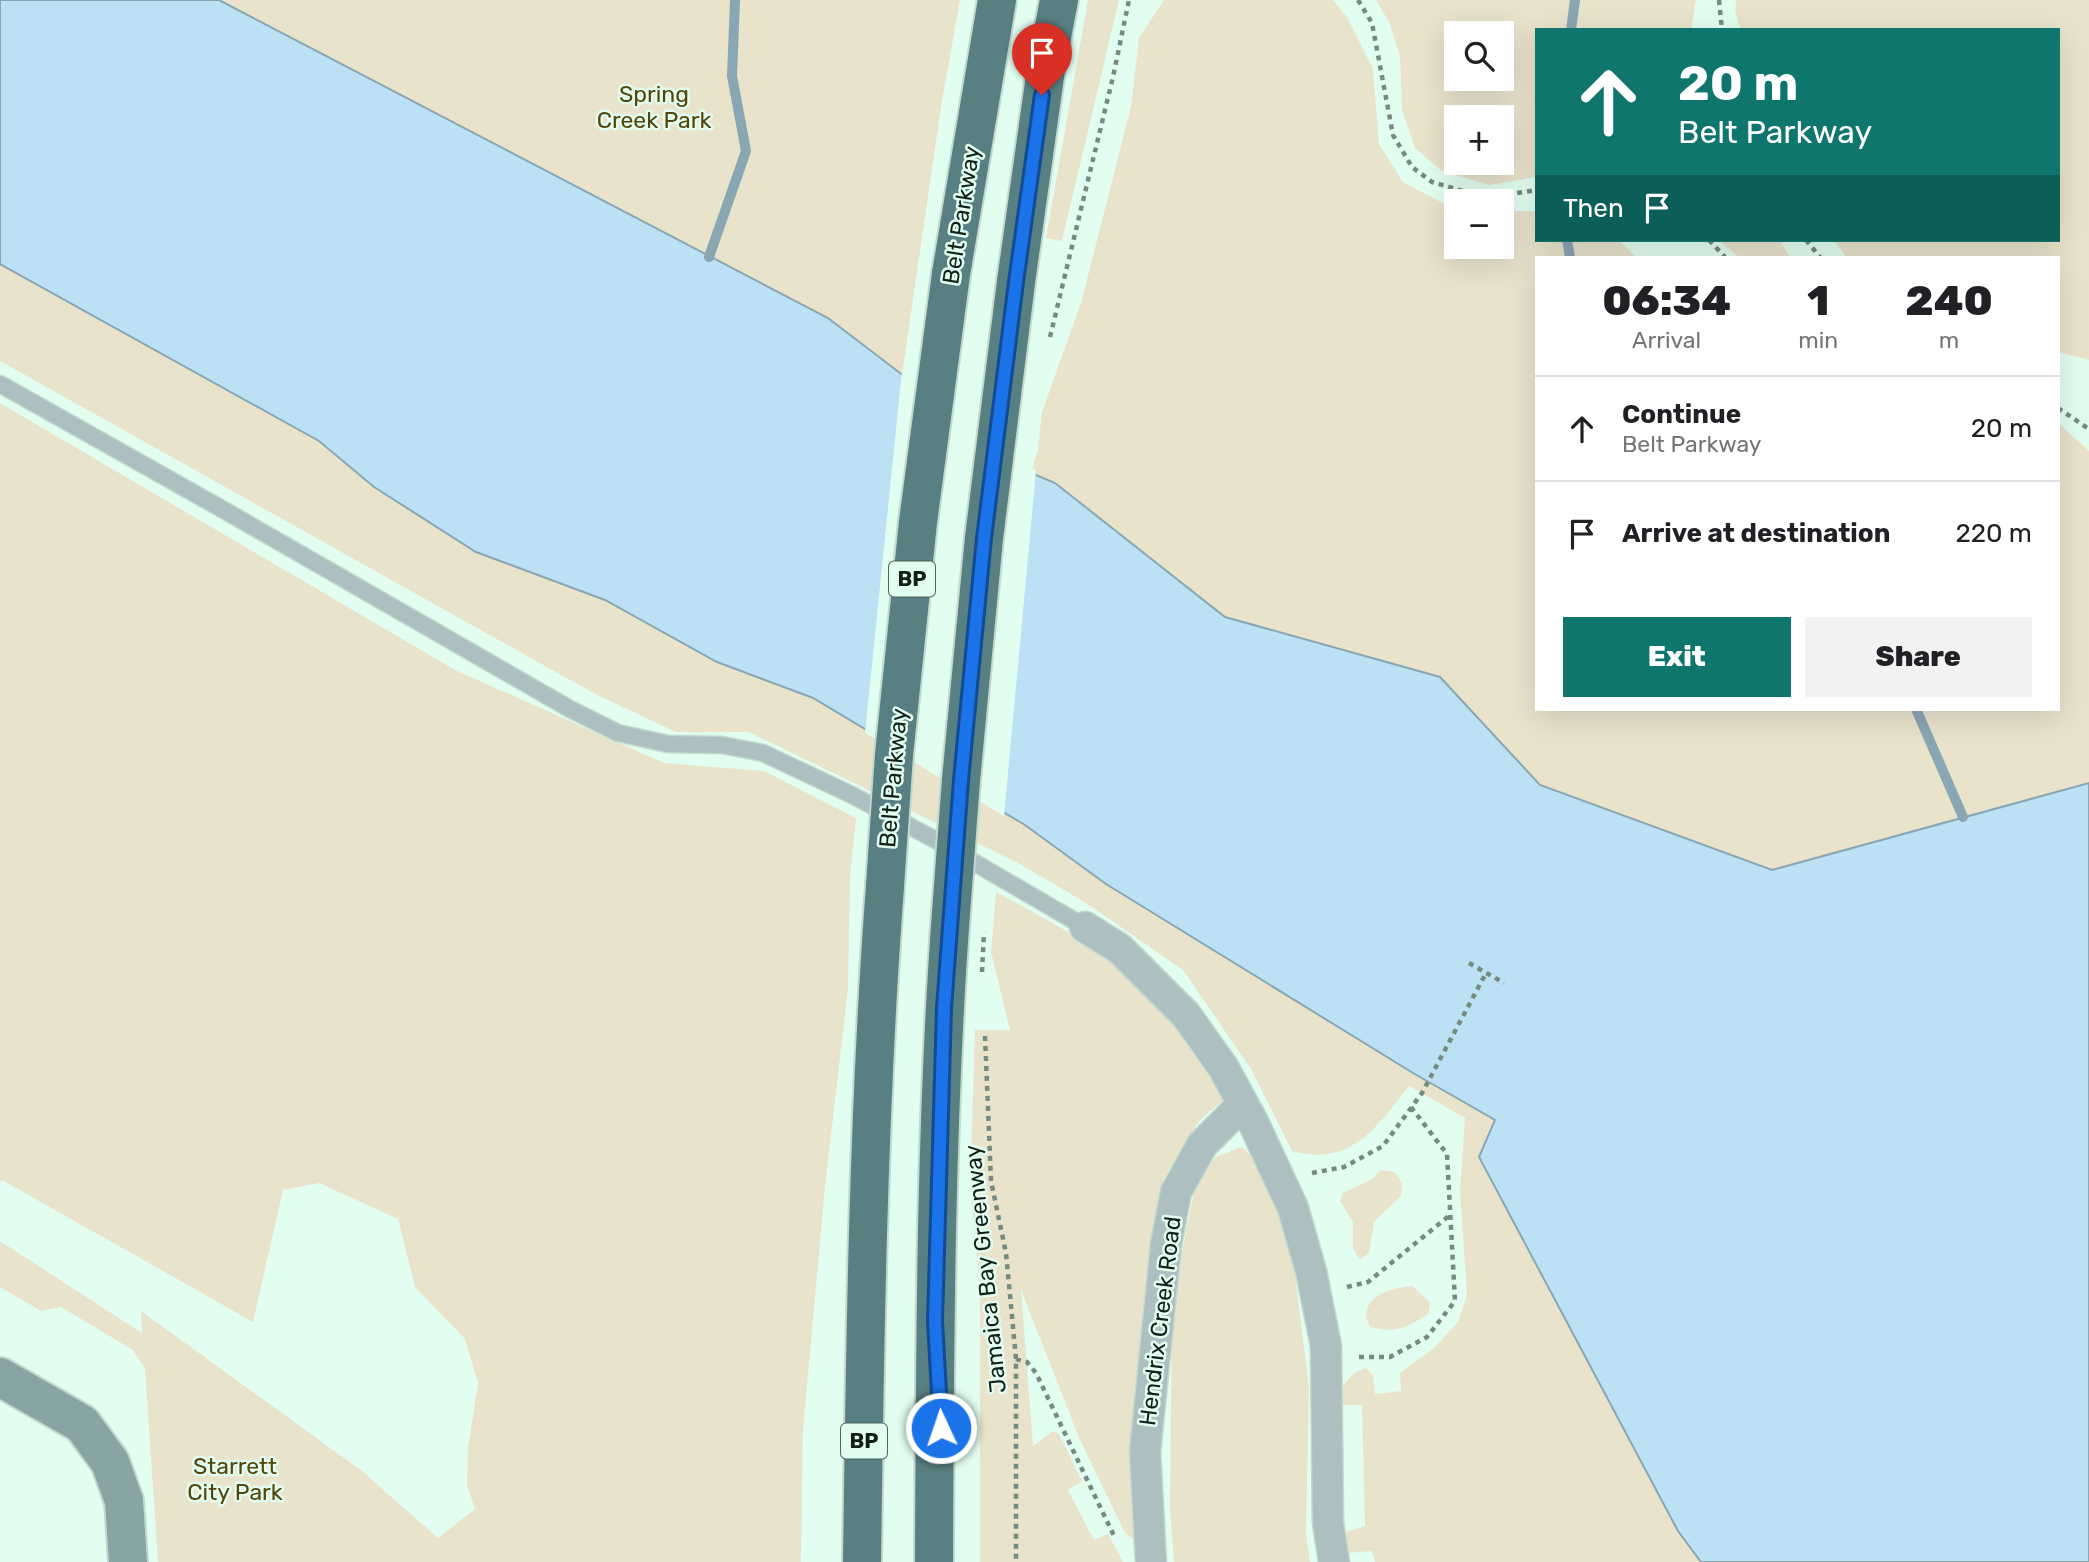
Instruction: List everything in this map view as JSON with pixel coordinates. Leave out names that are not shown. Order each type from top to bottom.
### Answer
[{"type":"highway","name":"Belt Parkway","points":[[862,1562],[865,1321],[877,997],[894,755],[916,535],[951,274],[998,0]]},
{"type":"highway","points":[[934,1562],[935,1321],[944,1008],[961,780],[982,552],[1016,282],[1046,69],[1059,0]]},
{"type":"highway","points":[[853,1562],[865,1321]]},
{"type":"highway","points":[[935,1321],[948,1562]]},
{"type":"street","points":[[1085,927],[1120,949],[1186,1015],[1223,1067],[1293,1208],[1326,1346],[1328,1523],[1334,1562]]},
{"type":"street","name":"Hendrix Creek Road","points":[[1151,1562],[1145,1452],[1166,1244],[1176,1192],[1202,1145],[1243,1104]]},
{"type":"street","points":[[0,1377],[82,1424],[110,1462],[124,1501],[128,1562]]},
{"type":"lane","points":[[0,384],[570,709],[618,733],[667,744],[722,745],[763,753],[852,795],[919,831],[1085,927]]},
{"type":"path","points":[[1050,339],[1129,0]]},
{"type":"path","points":[[1358,0],[1372,23],[1394,135],[1412,167],[1432,182],[1470,192],[1506,195],[1535,191]]},
{"type":"path","points":[[1719,0],[1722,28]]},
{"type":"path","points":[[1711,242],[1724,256]]},
{"type":"path","points":[[1808,242],[1819,256]]},
{"type":"path","points":[[2060,409],[2089,429]]},
{"type":"path","points":[[1469,963],[1504,983]]},
{"type":"path","points":[[1280,1180],[1344,1167],[1383,1146],[1422,1093],[1486,972]]},
{"type":"path","name":"Jamaica Bay Greenway","points":[[984,1028],[991,1181],[1006,1253],[1016,1359],[1016,1562]]},
{"type":"path","points":[[1326,1358],[1390,1357],[1427,1337],[1455,1301],[1447,1154],[1411,1107]]},
{"type":"path","points":[[1315,1295],[1368,1282],[1450,1215]]},
{"type":"path","points":[[1016,1359],[1027,1362],[1036,1373],[1119,1547]]},
{"type":"green space","name":"Spring Creek Park","points":[[218,0],[960,0],[941,107],[902,375],[828,318]]},
{"type":"green space","points":[[1088,0],[1119,0],[1062,241],[1046,238]]},
{"type":"green space","points":[[1164,0],[1333,0],[1347,17],[1373,69],[1379,144],[1403,182],[1444,204],[1444,259],[1514,259],[1514,211],[1535,211],[1535,242],[1621,242],[1635,256],[1535,256],[1535,711],[2060,711],[2060,425],[2089,451],[2089,783],[1772,870],[1540,785],[1440,677],[1225,617],[1055,483],[1031,473],[1038,450],[1042,412],[1081,303],[1131,107],[1139,38]]},
{"type":"green space","points":[[1376,0],[1696,0],[1691,28],[1535,28],[1535,177],[1489,185],[1455,175],[1514,175],[1514,105],[1444,105],[1444,172],[1415,148],[1402,110],[1400,56],[1389,22]]},
{"type":"green space","points":[[1736,0],[2089,0],[2089,360],[2060,353],[2060,256],[1845,256],[1835,242],[2060,242],[2060,28],[1740,28],[1735,12]]},
{"type":"green space","points":[[1720,242],[1780,242],[1789,256],[1738,256]]},
{"type":"green space","points":[[0,264],[319,441],[374,487],[476,552],[605,600],[717,662],[813,698],[1025,825],[1106,884],[1413,1073],[1495,1120],[1678,1531],[1701,1562],[1375,1562],[1372,1551],[1347,1553],[1346,1532],[1365,1526],[1362,1405],[1343,1405],[1341,1388],[1354,1373],[1366,1368],[1373,1375],[1375,1394],[1401,1391],[1400,1373],[1433,1349],[1458,1322],[1467,1295],[1460,1191],[1465,1118],[1409,1086],[1373,1129],[1346,1149],[1331,1154],[1313,1155],[1292,1151],[1251,1069],[1183,970],[1086,903],[1018,863],[749,732],[676,732],[595,694],[0,361]]},
{"type":"green space","name":"Starrett City Park","points":[[0,403],[455,670],[664,763],[764,771],[856,818],[850,878],[848,988],[825,1187],[803,1430],[801,1562],[158,1562],[145,1369],[133,1350],[61,1307],[41,1311],[0,1287],[0,1241],[142,1333],[141,1311],[362,1471],[438,1538],[475,1509],[467,1486],[468,1449],[478,1383],[465,1339],[415,1287],[398,1219],[319,1183],[283,1190],[253,1322],[2,1180],[0,1182]]},
{"type":"green space","points":[[996,892],[1070,933],[1111,962],[1158,1007],[1227,1088],[1224,1099],[1199,1121],[1163,1180],[1148,1343],[1135,1541],[1125,1533],[1080,1440],[1021,1290],[1033,1446],[1053,1431],[1059,1434],[1082,1481],[1068,1490],[1094,1540],[1108,1534],[1123,1562],[980,1562],[980,1289],[970,1187],[975,1030],[1010,1030],[991,952]]},
{"type":"green space","points":[[1242,1147],[1256,1160],[1271,1192],[1294,1266],[1309,1388],[1306,1533],[1310,1562],[1174,1562],[1170,1508],[1172,1301],[1195,1187],[1215,1157]]},
{"type":"green space","points":[[1381,1170],[1395,1172],[1402,1183],[1401,1196],[1374,1222],[1369,1253],[1360,1260],[1353,1248],[1353,1222],[1340,1201],[1343,1193],[1372,1179]]},
{"type":"green space","points":[[1412,1286],[1430,1302],[1428,1314],[1400,1328],[1388,1330],[1370,1327],[1366,1312],[1373,1299],[1392,1290]]},
{"type":"water","points":[[0,0],[219,0],[828,318],[1031,473],[1055,483],[1225,617],[1440,677],[1540,785],[1772,870],[2089,783],[2089,1562],[1701,1562],[1678,1531],[1479,1157],[1495,1120],[1413,1073],[1106,884],[1025,825],[813,698],[717,662],[605,600],[476,552],[374,487],[319,441],[0,264]]},
{"type":"pier","points":[[902,371],[1000,439],[1036,471],[1004,816],[865,733]]},
{"type":"waterway","points":[[709,257],[746,151],[732,76],[735,0]]},
{"type":"waterway","points":[[1571,28],[1575,0]]},
{"type":"waterway","points":[[1567,242],[1570,256]]},
{"type":"waterway","points":[[1917,711],[1963,817]]},
{"type":"route","points":[[941,1428],[935,1321],[944,1008],[961,780],[984,538],[1042,95]]}]
